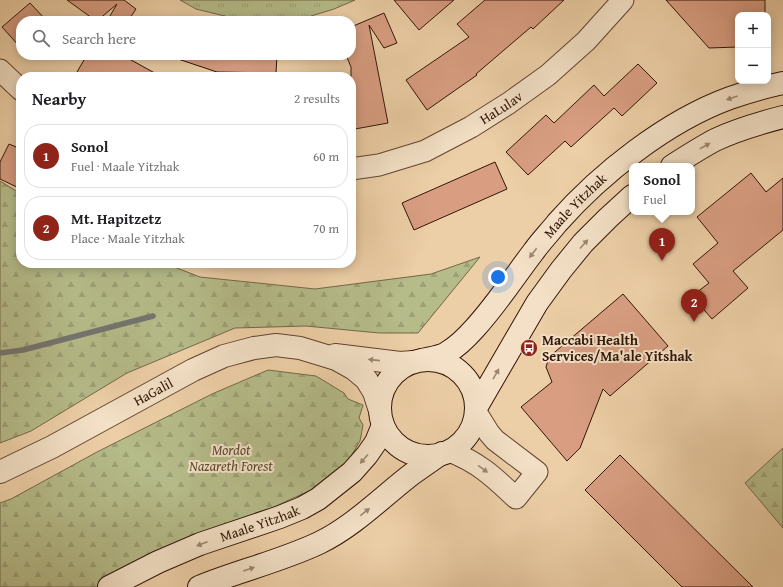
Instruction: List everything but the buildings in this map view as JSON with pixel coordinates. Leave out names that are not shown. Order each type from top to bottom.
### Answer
[{"type":"main road","name":"Maale Yitzhak","points":[[418,361],[447,353],[465,339],[486,316],[535,250],[559,221],[611,170],[639,148],[671,127],[700,111],[730,98],[783,83]]},
{"type":"main road","points":[[676,163],[715,140],[742,129],[783,117]]},
{"type":"main road","points":[[476,410],[537,303],[561,270],[583,244],[629,199]]},
{"type":"main road","name":"HaGalil","points":[[0,472],[52,447],[193,370],[224,356],[254,348],[276,345],[300,348],[336,359],[354,369],[366,379],[374,392],[382,418]]},
{"type":"main road","name":"HaGalil","points":[[316,353],[400,363],[418,361]]},
{"type":"main road","points":[[199,587],[294,553],[320,542],[339,531],[413,473],[461,443],[468,435],[474,421],[476,410],[475,396],[468,381],[453,367],[438,361],[418,361],[400,369],[388,382],[380,402],[382,418],[388,434],[396,443],[409,452],[414,454],[432,455],[445,452]]},
{"type":"main road","name":"Maale Yitzhak","points":[[109,587],[165,559],[200,544],[280,517],[302,508],[318,499],[352,472],[367,455],[376,442],[382,418]]},
{"type":"street","name":"HaLulav","points":[[356,168],[379,165],[425,151],[472,127],[548,75],[586,41],[623,0]]},
{"type":"street","points":[[0,70],[16,85]]},
{"type":"street","points":[[445,452],[460,455],[474,462],[486,470],[516,498],[537,472],[495,440],[489,433],[476,410]]},
{"type":"green space","points":[[180,0],[355,0],[334,9],[311,16],[225,16],[196,9]]},
{"type":"green space","points":[[0,181],[16,191],[16,268],[177,268],[200,277],[315,289],[431,274],[480,257],[418,333],[379,333],[306,326],[235,328],[127,373],[31,431],[0,443]]},
{"type":"green space","name":"Mordot Nazareth Forest","points":[[268,370],[316,376],[344,393],[348,399],[363,405],[359,418],[363,425],[360,441],[344,468],[312,490],[105,587],[0,587],[0,503],[11,499],[97,452],[212,394]]},
{"type":"green space","points":[[783,448],[783,528],[745,483]]},
{"type":"waterway","points":[[0,353],[23,350],[153,316]]},
{"type":"place","name":"Sonol","points":[[662,261]]},
{"type":"place","name":"Mt. Hapitzetz","points":[[694,322]]},
{"type":"place","name":"Maccabi Health Services/Ma'ale Yitshak","points":[[529,348]]}]
